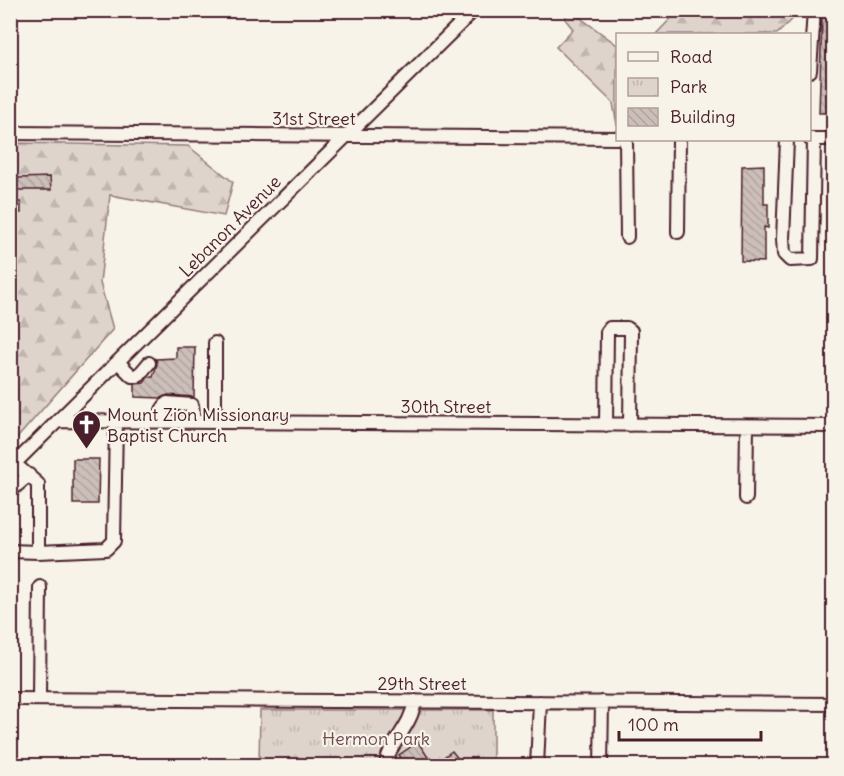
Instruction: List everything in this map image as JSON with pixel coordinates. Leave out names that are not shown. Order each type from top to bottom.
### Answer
[{"type":"street","name":"Lebanon Avenue","points":[[13,466],[474,10]]},
{"type":"street","points":[[811,56],[814,10]]},
{"type":"street","name":"31st Street","points":[[10,133],[616,138]]},
{"type":"street","points":[[787,141],[783,239],[784,254],[790,260],[812,258],[812,139],[834,139]]},
{"type":"street","points":[[626,141],[627,237]]},
{"type":"street","points":[[678,232],[679,141]]},
{"type":"street","points":[[606,425],[607,332],[610,328],[627,328],[631,332],[630,425]]},
{"type":"street","points":[[215,343],[215,422]]},
{"type":"street","points":[[118,362],[132,376],[138,376],[149,363]]},
{"type":"street","points":[[162,422],[162,410],[167,403],[192,405],[194,422]]},
{"type":"street","name":"30th Street","points":[[58,421],[834,426]]},
{"type":"street","points":[[10,551],[100,550],[113,543],[116,421]]},
{"type":"street","points":[[746,498],[747,426]]},
{"type":"street","points":[[13,466],[29,475],[38,484],[38,552]]},
{"type":"street","points":[[10,495],[14,488],[29,475]]},
{"type":"street","points":[[39,699],[40,587]]},
{"type":"street","name":"29th Street","points":[[10,699],[834,704]]},
{"type":"street","points":[[386,765],[388,754],[413,717],[415,701]]},
{"type":"street","points":[[537,765],[540,702]]},
{"type":"street","points":[[601,765],[602,702]]},
{"type":"green space","points":[[567,11],[571,11],[616,44],[616,120],[613,103],[556,47],[573,29],[565,19]]},
{"type":"green space","points":[[678,11],[795,11],[798,14],[778,33],[657,33]]},
{"type":"green space","points":[[11,143],[188,146],[233,182],[224,216],[110,195],[100,283],[113,329],[11,445]]},
{"type":"green space","name":"Hermon Park","points":[[260,710],[493,710],[493,765],[259,766]]},
{"type":"building","points":[[822,17],[834,17],[834,113],[819,113]]},
{"type":"building","points":[[764,165],[764,204],[768,204],[768,228],[764,227],[764,262],[741,261],[742,166]]},
{"type":"building","points":[[50,177],[51,190],[17,190],[18,178]]},
{"type":"building","points":[[10,202],[21,202],[21,213],[10,213]]},
{"type":"building","points":[[176,347],[195,347],[194,397],[168,395],[161,398],[135,397],[135,384],[144,383],[148,377],[153,377],[157,364],[156,359],[176,358]]},
{"type":"building","points":[[73,459],[99,459],[98,504],[73,504]]},
{"type":"building","points":[[418,742],[433,765],[407,765],[399,755]]},
{"type":"building","points":[[452,751],[463,765],[433,765]]},
{"type":"place","name":"Mount Zion Missionary Baptist Church","points":[[86,450]]}]
